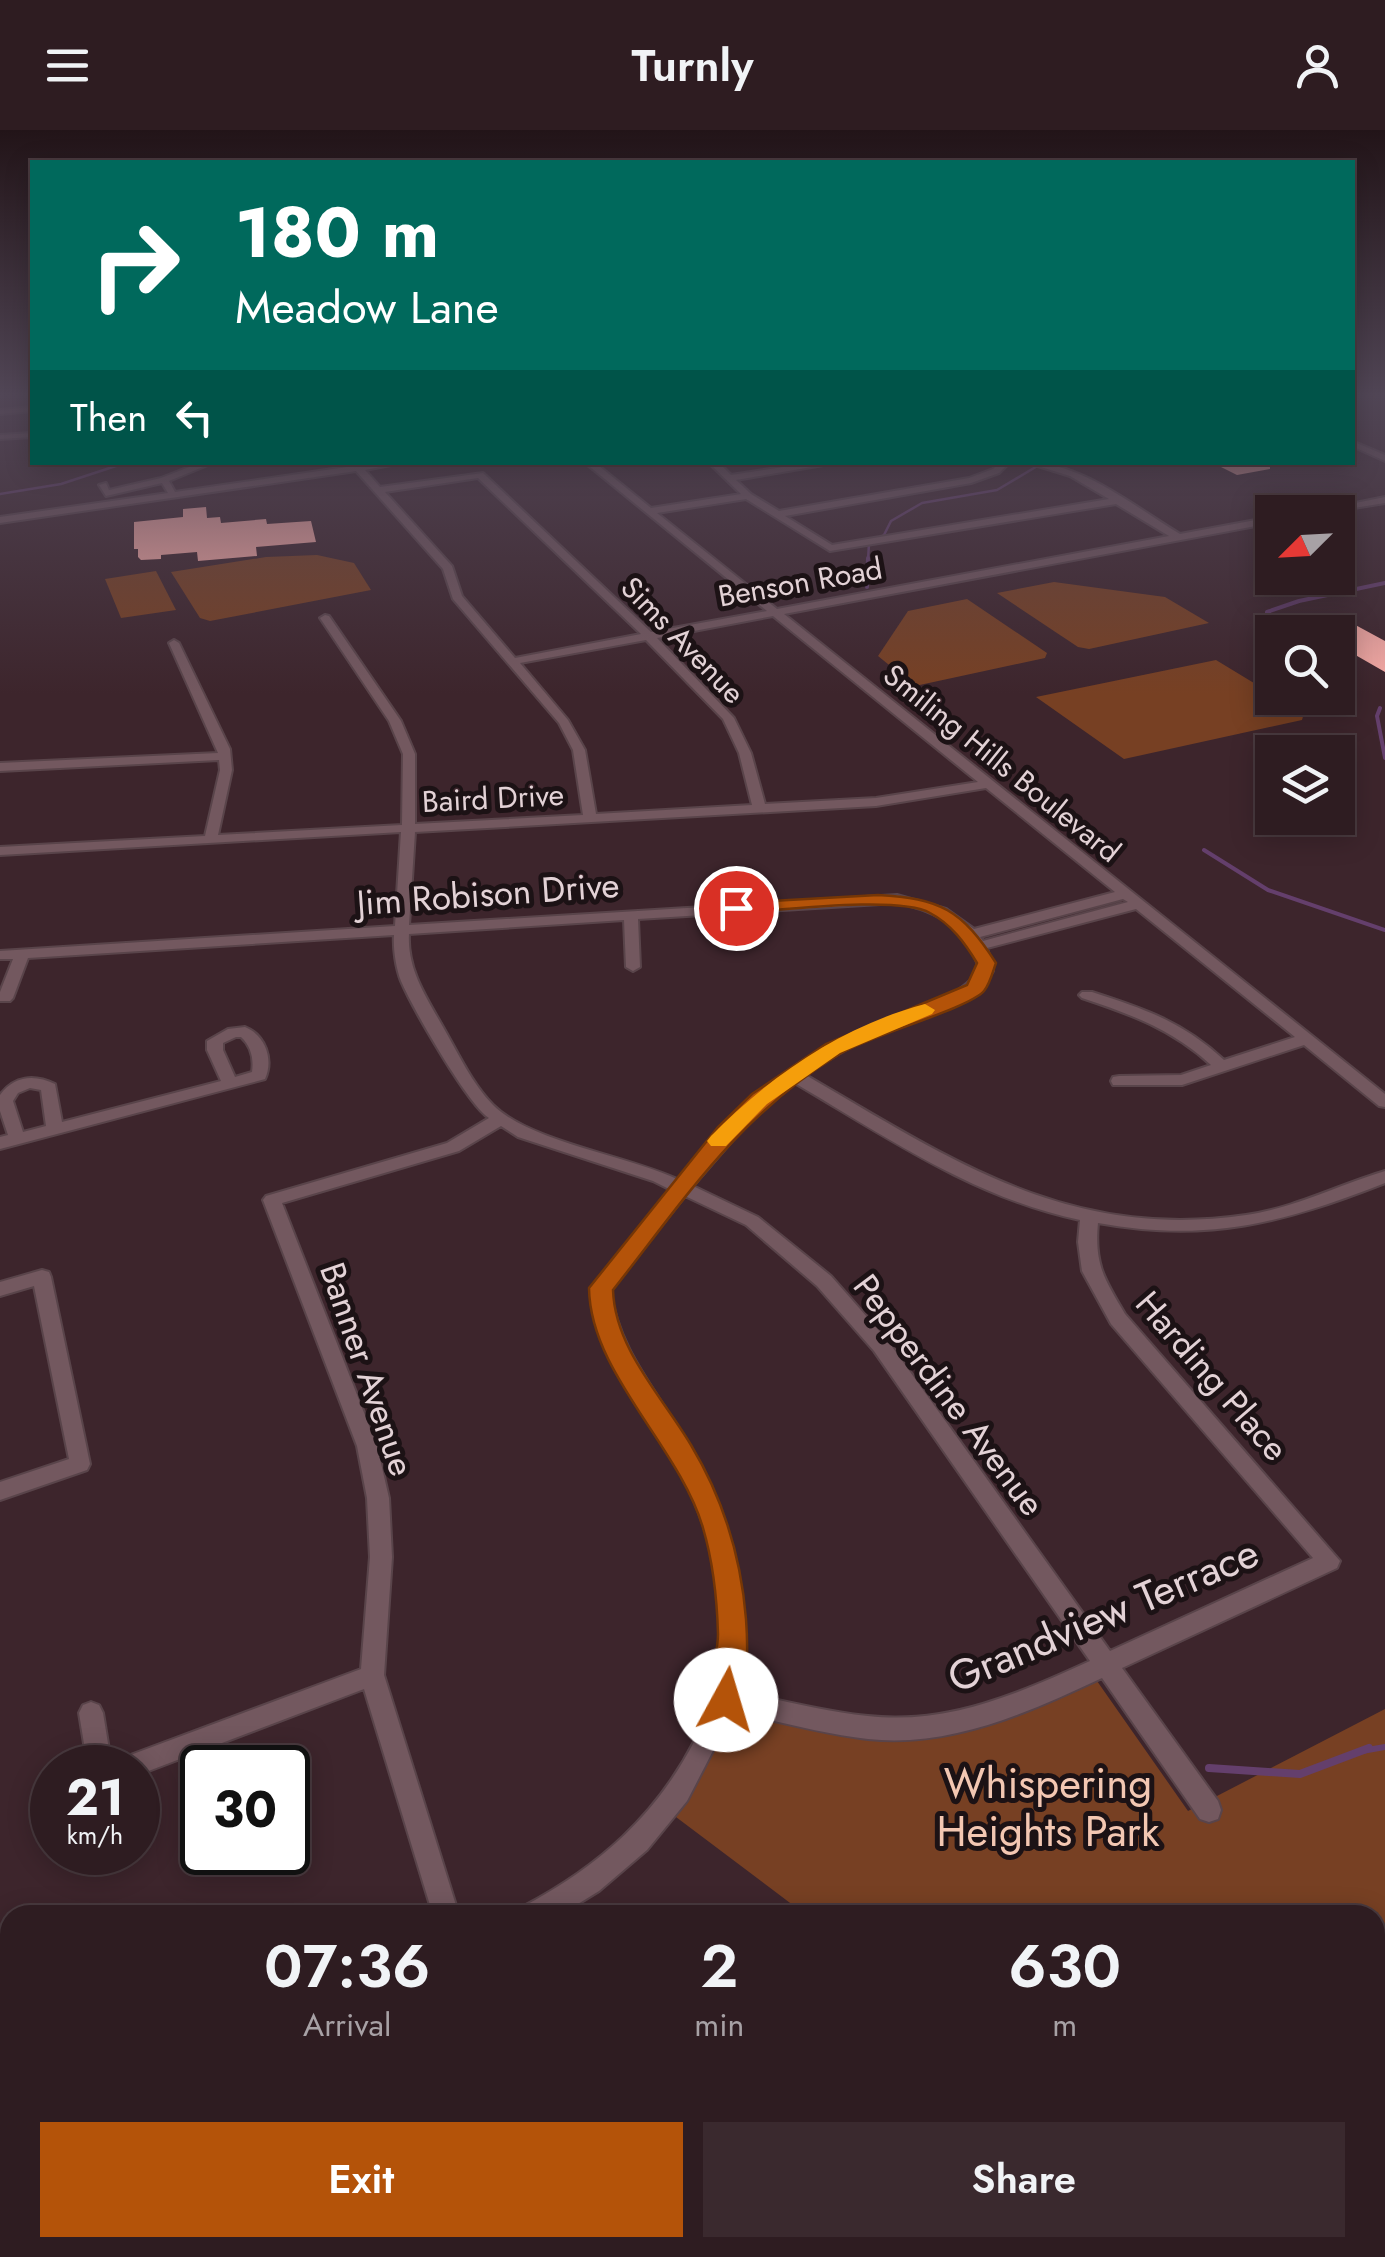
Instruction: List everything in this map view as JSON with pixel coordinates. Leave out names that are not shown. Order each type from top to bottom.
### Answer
[{"type":"street","points":[[1,516],[172,495]]},
{"type":"street","points":[[385,495],[448,568],[457,597],[574,737],[580,750],[590,818]]},
{"type":"street","name":"Sims Avenue","points":[[501,495],[648,635],[728,718],[745,753],[759,807]]},
{"type":"street","name":"Smiling Hills Boulevard","points":[[630,495],[1385,1102]]},
{"type":"street","points":[[779,514],[884,495]]},
{"type":"street","points":[[1106,495],[1179,538]]},
{"type":"street","points":[[649,510],[748,496],[830,548],[1115,501]]},
{"type":"street","points":[[1355,505],[1385,500]]},
{"type":"street","name":"Benson Road","points":[[514,661],[1255,523]]},
{"type":"street","name":"Pepperdine Avenue","points":[[325,618],[404,738],[410,770],[402,930],[408,979],[479,1100],[500,1119],[540,1140],[611,1160],[682,1187],[752,1221],[824,1282],[881,1346],[1209,1810]]},
{"type":"street","points":[[174,643],[225,756],[226,770],[211,839]]},
{"type":"street","points":[[0,767],[225,756]]},
{"type":"street","name":"Baird Drive","points":[[0,850],[915,798],[988,784]]},
{"type":"street","points":[[550,1905],[626,1854],[668,1810],[726,1700],[733,1638],[728,1574],[716,1525],[683,1454],[618,1352],[602,1316],[601,1288],[726,1132],[793,1075],[833,1049],[891,1022],[958,999],[976,988],[986,971],[974,940],[1131,899]]},
{"type":"street","name":"Jim Robison Drive","points":[[0,955],[896,900],[937,909],[974,940]]},
{"type":"street","points":[[631,914],[633,967]]},
{"type":"street","points":[[4,998],[23,954]]},
{"type":"street","points":[[1087,995],[1169,1022],[1190,1035],[1222,1066]]},
{"type":"street","points":[[1119,1080],[1173,1082],[1308,1038]]},
{"type":"street","points":[[793,1075],[967,1175],[1027,1198],[1090,1214],[1171,1225],[1246,1221],[1304,1208],[1385,1177]]},
{"type":"street","points":[[55,1129],[49,1088],[36,1082],[10,1090],[5,1101],[8,1141],[55,1129],[230,1084]]},
{"type":"street","name":"Banner Avenue","points":[[443,1905],[372,1676],[381,1557],[378,1498],[366,1446],[272,1200],[453,1147],[500,1119]]},
{"type":"street","name":"Harding Place","points":[[1090,1214],[1087,1242],[1092,1270],[1118,1320],[1330,1561]]},
{"type":"street","points":[[0,1289],[42,1278],[80,1464],[0,1491]]},
{"type":"street","name":"Grandview Terrace","points":[[726,1700],[870,1728],[936,1727],[1000,1710],[1330,1561]]},
{"type":"street","points":[[160,1755],[372,1676]]},
{"type":"street","points":[[91,1713],[96,1745]]},
{"type":"green space","points":[[317,555],[354,563],[371,590],[210,621],[200,618],[171,572],[266,557]]},
{"type":"green space","points":[[156,571],[176,610],[121,618],[105,579]]},
{"type":"green space","points":[[1054,582],[1165,597],[1209,623],[1089,649],[1078,647],[997,593]]},
{"type":"green space","points":[[967,599],[1047,653],[1045,658],[915,686],[878,656],[908,611]]},
{"type":"green space","points":[[1216,660],[1255,684],[1255,715],[1303,715],[1302,720],[1124,759],[1036,697]]},
{"type":"green space","name":"Whispering Heights Park","points":[[1090,1671],[1188,1811],[1385,1709],[1385,1905],[793,1905],[668,1811],[726,1700],[905,1729]]},
{"type":"building","points":[[206,507],[207,518],[220,517],[221,523],[311,521],[316,542],[256,547],[257,556],[198,561],[197,552],[161,555],[161,559],[138,557],[138,549],[134,549],[134,522],[183,517],[183,509]]},
{"type":"building","points":[[1355,625],[1385,641],[1385,672],[1355,655]]},
{"type":"waterway","points":[[868,561],[869,543],[884,535],[891,521],[922,503],[967,495]]},
{"type":"waterway","points":[[867,587],[868,558]]},
{"type":"waterway","points":[[1267,615],[1299,601],[1385,583]]},
{"type":"waterway","points":[[1380,708],[1377,716],[1385,758]]},
{"type":"waterway","points":[[1204,850],[1268,890],[1385,930]]},
{"type":"waterway","points":[[1362,1751],[1385,1747]]},
{"type":"waterway","points":[[1209,1768],[1300,1774],[1369,1748]]},
{"type":"slow traffic","points":[[718,1141],[760,1099],[833,1049],[925,1010]]},
{"type":"route","points":[[726,1700],[733,1638],[728,1574],[716,1525],[683,1454],[618,1352],[602,1316],[601,1288],[726,1132],[760,1099],[833,1049],[891,1022],[958,999],[976,988],[986,971],[979,946],[969,935],[937,909],[919,902],[878,900],[736,908]]}]
